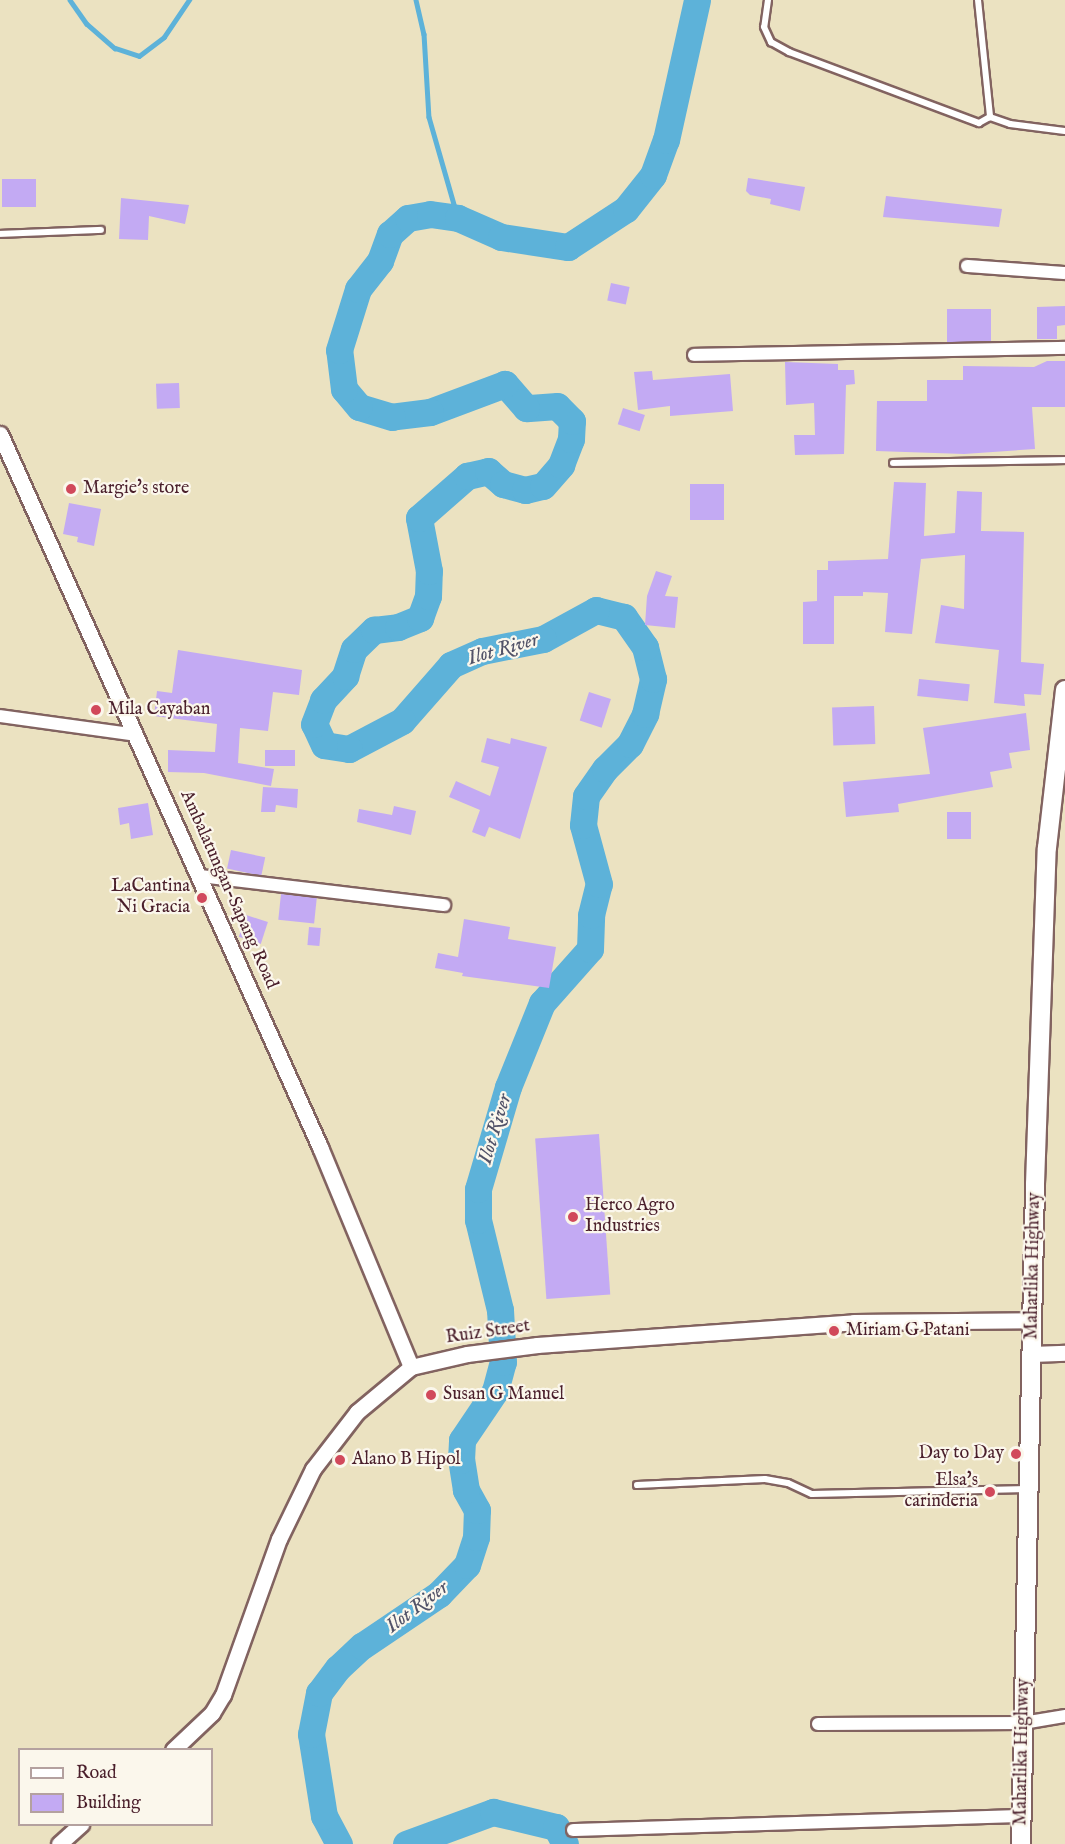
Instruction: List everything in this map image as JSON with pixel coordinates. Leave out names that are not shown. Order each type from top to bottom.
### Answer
[{"type":"main road","name":"Maharlika Highway","points":[[1021,1844],[1047,848],[1065,690]]},
{"type":"street","points":[[967,266],[1065,273]]},
{"type":"street","points":[[694,355],[1065,348]]},
{"type":"street","name":"Ambalatungan-Sapang Road","points":[[1,438],[137,735],[320,1147],[411,1366]]},
{"type":"street","points":[[0,716],[137,735]]},
{"type":"street","points":[[200,876],[444,905]]},
{"type":"street","name":"Ruiz Street","points":[[173,1748],[212,1713],[223,1695],[279,1539],[313,1469],[351,1419],[411,1366],[467,1354],[537,1345],[854,1322],[1033,1320]]},
{"type":"street","points":[[1032,1354],[1065,1353]]},
{"type":"street","points":[[818,1724],[1023,1723],[1065,1716]]},
{"type":"street","points":[[573,1830],[1021,1816]]},
{"type":"street","points":[[59,1844],[79,1826]]},
{"type":"lane","points":[[768,0],[764,27],[771,42],[789,52],[979,123],[990,117],[1010,124],[1065,131]]},
{"type":"lane","points":[[978,0],[990,117]]},
{"type":"lane","points":[[0,234],[101,230]]},
{"type":"lane","points":[[893,463],[1065,460]]},
{"type":"lane","points":[[638,1485],[765,1479],[788,1483],[812,1494],[1029,1489]]},
{"type":"building","points":[[748,178],[805,187],[800,211],[770,204],[771,199],[750,195],[746,191]]},
{"type":"building","points":[[2,179],[36,179],[36,207],[2,207]]},
{"type":"building","points":[[886,196],[1002,209],[999,227],[883,217]]},
{"type":"building","points":[[121,198],[189,205],[185,224],[149,216],[148,240],[119,239]]},
{"type":"building","points":[[611,283],[630,287],[626,305],[607,301]]},
{"type":"building","points":[[1065,306],[1065,325],[1057,326],[1057,339],[1037,339],[1037,307]]},
{"type":"building","points":[[947,309],[991,309],[991,342],[947,342]]},
{"type":"building","points":[[1047,361],[1065,361],[1065,407],[1032,407],[1035,449],[964,454],[876,451],[877,401],[927,401],[927,380],[963,380],[963,366],[1034,367]]},
{"type":"building","points":[[785,362],[838,364],[838,370],[854,370],[855,384],[846,385],[844,454],[795,455],[794,435],[815,435],[814,403],[786,405]]},
{"type":"building","points":[[652,371],[653,380],[730,374],[733,411],[670,416],[670,406],[638,410],[634,372]]},
{"type":"building","points":[[179,383],[180,408],[157,409],[156,384]]},
{"type":"building","points":[[623,408],[645,415],[640,431],[618,424]]},
{"type":"building","points":[[894,482],[926,483],[924,536],[955,533],[957,491],[982,492],[981,531],[1024,532],[1021,662],[1044,664],[1041,695],[1024,694],[1025,706],[994,703],[999,650],[935,643],[941,605],[964,609],[965,555],[921,559],[912,634],[885,632],[888,593],[863,592],[863,596],[834,596],[834,644],[803,644],[803,602],[817,601],[817,570],[828,570],[828,561],[888,559]]},
{"type":"building","points":[[690,484],[724,484],[724,520],[690,520]]},
{"type":"building","points":[[69,503],[101,509],[94,546],[77,542],[78,537],[63,534]]},
{"type":"building","points":[[656,571],[672,576],[665,596],[678,597],[675,628],[645,625],[647,596]]},
{"type":"building","points":[[178,650],[302,670],[299,695],[273,692],[268,731],[240,728],[238,763],[274,769],[271,786],[204,773],[168,772],[168,750],[215,752],[217,724],[154,716],[157,691],[172,693]]},
{"type":"building","points":[[919,679],[970,684],[968,701],[917,696]]},
{"type":"building","points":[[589,692],[611,699],[602,728],[580,721]]},
{"type":"building","points":[[874,706],[875,744],[833,745],[832,707]]},
{"type":"building","points":[[1026,713],[1030,750],[1009,753],[1012,768],[990,772],[993,787],[898,804],[899,812],[846,817],[843,782],[930,774],[923,728]]},
{"type":"building","points":[[487,738],[510,744],[511,738],[547,747],[520,839],[489,827],[485,837],[472,832],[480,810],[449,797],[456,781],[490,796],[499,767],[481,762]]},
{"type":"building","points":[[265,750],[295,750],[295,766],[265,766]]},
{"type":"building","points":[[263,787],[298,789],[297,808],[276,805],[275,812],[261,812]]},
{"type":"building","points":[[148,803],[153,835],[131,839],[129,823],[120,825],[118,808]]},
{"type":"building","points":[[394,806],[416,811],[411,835],[357,822],[359,809],[392,815]]},
{"type":"building","points":[[947,812],[971,812],[971,839],[947,839]]},
{"type":"building","points":[[231,850],[265,857],[261,876],[227,869]]},
{"type":"building","points":[[281,894],[317,898],[314,924],[278,920]]},
{"type":"building","points":[[246,915],[268,922],[261,944],[239,937]]},
{"type":"building","points":[[464,919],[510,927],[508,939],[556,947],[549,988],[462,976],[463,973],[435,968],[438,953],[458,957]]},
{"type":"building","points":[[309,927],[321,928],[319,946],[307,945]]},
{"type":"building","name":"Herco Agro Industries","points":[[599,1134],[610,1295],[546,1299],[535,1138]]},
{"type":"waterway","points":[[70,0],[87,24],[115,48],[139,56],[164,37],[189,0]]},
{"type":"waterway","points":[[416,0],[424,34],[429,117],[458,218]]},
{"type":"waterway","name":"Ilot River","points":[[339,1844],[324,1816],[311,1734],[319,1693],[338,1668],[362,1646],[439,1594],[467,1565],[476,1537],[477,1510],[466,1490],[461,1460],[462,1440],[495,1391],[503,1362],[500,1310],[478,1220],[478,1189],[508,1087],[542,1003],[590,949],[591,915],[599,884],[583,825],[586,796],[605,769],[630,744],[645,714],[653,679],[645,647],[624,617],[596,610],[543,639],[482,651],[451,665],[402,721],[349,749],[324,745],[314,724],[323,700],[345,676],[354,649],[374,630],[398,627],[420,618],[428,596],[429,571],[419,518],[467,476],[488,471],[503,484],[525,490],[543,486],[561,465],[571,439],[572,421],[557,406],[526,408],[505,384],[430,412],[392,417],[359,407],[344,389],[339,350],[358,289],[380,261],[390,234],[408,218],[430,214],[458,218],[501,237],[568,247],[626,209],[653,175],[666,140],[697,0]]},
{"type":"waterway","name":"Ilot River","points":[[406,1844],[493,1812],[556,1827],[565,1844]]},
{"type":"place","name":"Margie's store","points":[[71,489]]},
{"type":"place","name":"Mila Cayaban","points":[[96,710]]},
{"type":"place","name":"LaCantina Ni Gracia","points":[[202,898]]},
{"type":"place","name":"Herco Agro Industries","points":[[573,1217]]},
{"type":"place","name":"Miriam G Patani","points":[[834,1331]]},
{"type":"place","name":"Susan G Manuel","points":[[431,1395]]},
{"type":"place","name":"Day to Day","points":[[1016,1454]]},
{"type":"place","name":"Alano B Hipol","points":[[340,1460]]},
{"type":"place","name":"Elsa's carinderia","points":[[990,1492]]}]
